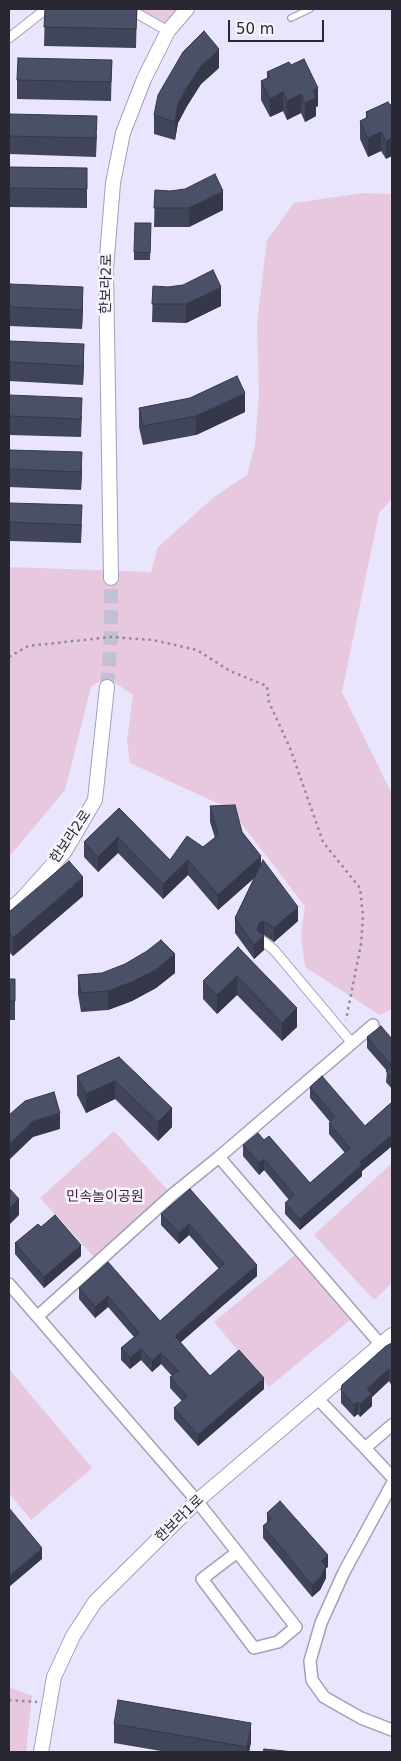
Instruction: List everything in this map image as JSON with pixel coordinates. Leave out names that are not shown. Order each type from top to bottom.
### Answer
[{"type":"street","points":[[9,38],[46,9]]},
{"type":"street","points":[[129,9],[168,31]]},
{"type":"street","name":"한보라2로","points":[[111,578],[106,269],[113,183],[123,132],[144,79],[168,31],[187,9]]},
{"type":"street","name":"한보라2로","points":[[9,910],[22,899],[65,851],[95,800],[107,687]]},
{"type":"street","points":[[263,941],[274,950],[352,1043]]},
{"type":"street","points":[[38,1316],[172,1195],[373,1025]]},
{"type":"street","points":[[219,1157],[381,1345]]},
{"type":"street","points":[[9,1284],[197,1501],[296,1627],[278,1642],[254,1648],[202,1579],[236,1553]]},
{"type":"street","name":"한보라1로","points":[[41,1752],[54,1677],[73,1636],[95,1602],[197,1501],[392,1335]]},
{"type":"street","points":[[317,1398],[392,1477]]},
{"type":"street","points":[[365,1448],[392,1425]]},
{"type":"street","points":[[392,1484],[344,1572],[321,1622],[310,1662],[312,1680],[324,1697],[353,1714],[392,1730]]},
{"type":"lane","points":[[290,18],[310,9]]},
{"type":"path","points":[[9,657],[28,646],[111,637],[153,640],[197,650],[230,671],[267,686],[269,702],[290,748],[323,842],[360,888],[363,916],[361,944],[344,1033]]},
{"type":"path","points":[[9,1700],[48,1703]]},
{"type":"green space","points":[[129,9],[187,9],[168,31]]},
{"type":"green space","points":[[363,193],[392,194],[392,499],[379,513],[342,692],[392,794],[392,1009],[380,1015],[305,967],[301,935],[305,906],[230,809],[130,763],[127,741],[133,695],[106,677],[91,687],[65,790],[9,857],[9,567],[151,572],[158,547],[214,497],[247,475],[255,445],[259,393],[257,323],[267,240],[294,203]]},
{"type":"green space","name":"민속놀이공원","points":[[114,1131],[172,1195],[98,1261],[40,1198]]},
{"type":"green space","points":[[392,1163],[392,1283],[374,1300],[314,1235]]},
{"type":"green space","points":[[295,1255],[350,1320],[269,1387],[214,1322]]},
{"type":"green space","points":[[9,1369],[92,1468],[31,1520],[9,1493]]},
{"type":"green space","points":[[9,1687],[32,1696],[26,1752],[9,1752]]},
{"type":"building","points":[[45,9],[137,9],[136,29],[44,27]]},
{"type":"building","points":[[204,31],[219,49],[201,66],[187,87],[178,104],[175,122],[154,115],[158,95],[183,52]]},
{"type":"building","points":[[18,58],[112,60],[111,82],[17,80]]},
{"type":"building","points":[[304,59],[318,88],[313,90],[316,98],[305,103],[301,94],[287,101],[283,92],[270,99],[261,81],[270,77],[267,72],[289,62],[291,65]]},
{"type":"building","points":[[388,102],[390,105],[392,104],[392,137],[386,141],[381,132],[368,138],[360,121],[368,117],[366,112]]},
{"type":"building","points":[[9,114],[97,116],[96,138],[9,136]]},
{"type":"building","points":[[9,167],[87,168],[87,189],[9,188]]},
{"type":"building","points":[[215,174],[223,191],[189,208],[154,208],[155,190],[185,189]]},
{"type":"building","points":[[135,223],[151,223],[150,253],[134,252]]},
{"type":"building","points":[[213,270],[221,287],[186,304],[152,304],[153,286],[183,285]]},
{"type":"building","points":[[9,284],[83,287],[82,310],[9,307]]},
{"type":"building","points":[[9,341],[84,344],[83,366],[9,362]]},
{"type":"building","points":[[237,376],[245,393],[196,416],[143,426],[139,408],[190,398]]},
{"type":"building","points":[[9,395],[82,398],[81,419],[9,416]]},
{"type":"building","points":[[9,450],[82,452],[81,472],[9,469]]},
{"type":"building","points":[[9,503],[82,505],[81,525],[9,522]]},
{"type":"building","points":[[235,805],[242,832],[261,856],[218,895],[188,860],[163,884],[118,837],[98,857],[84,842],[119,808],[170,860],[187,836],[203,847],[218,835],[210,806]]},
{"type":"building","points":[[263,860],[298,907],[274,928],[264,921],[259,923],[257,930],[264,936],[254,945],[235,918]]},
{"type":"building","points":[[69,861],[83,877],[13,938],[9,933],[9,912]]},
{"type":"building","points":[[161,940],[175,954],[156,970],[108,991],[81,993],[78,975],[102,973],[125,964]]},
{"type":"building","points":[[238,947],[297,1008],[282,1023],[237,976],[217,995],[203,981]]},
{"type":"building","points":[[9,979],[15,979],[15,1001],[9,1001]]},
{"type":"building","points":[[381,1026],[392,1039],[392,1066],[367,1037]]},
{"type":"building","points":[[119,1057],[172,1108],[158,1122],[115,1081],[86,1094],[77,1076]]},
{"type":"building","points":[[392,1066],[392,1078],[386,1071]]},
{"type":"building","points":[[322,1076],[365,1126],[392,1102],[392,1135],[360,1162],[362,1165],[300,1219],[285,1203],[294,1195],[264,1159],[259,1163],[243,1145],[258,1133],[264,1140],[269,1136],[310,1183],[350,1148],[329,1123],[335,1117],[310,1087]]},
{"type":"building","points":[[54,1092],[60,1113],[33,1121],[9,1144],[9,1115],[25,1101]]},
{"type":"building","points":[[9,1188],[19,1199],[9,1209]]},
{"type":"building","points":[[190,1189],[257,1265],[175,1336],[210,1376],[239,1350],[264,1378],[198,1435],[174,1408],[187,1396],[170,1377],[178,1371],[161,1353],[152,1361],[141,1349],[130,1358],[121,1348],[139,1333],[108,1296],[95,1307],[79,1288],[108,1262],[160,1321],[224,1264],[189,1224],[179,1233],[161,1214]]},
{"type":"building","points":[[55,1215],[81,1245],[44,1277],[15,1243],[38,1224],[41,1227]]},
{"type":"building","points":[[392,1343],[392,1373],[389,1369],[367,1389],[372,1394],[360,1404],[358,1402],[354,1405],[341,1390],[342,1385],[386,1346]]},
{"type":"building","points":[[280,1501],[328,1555],[321,1561],[326,1566],[320,1578],[312,1585],[263,1526],[271,1519],[267,1513]]},
{"type":"building","points":[[9,1508],[42,1548],[9,1576]]},
{"type":"building","points":[[118,1700],[251,1723],[247,1747],[114,1724]]},
{"type":"building","points":[[264,1749],[294,1752],[263,1752]]},
{"type":"tunnel","points":[[107,687],[111,637],[111,578]]}]
